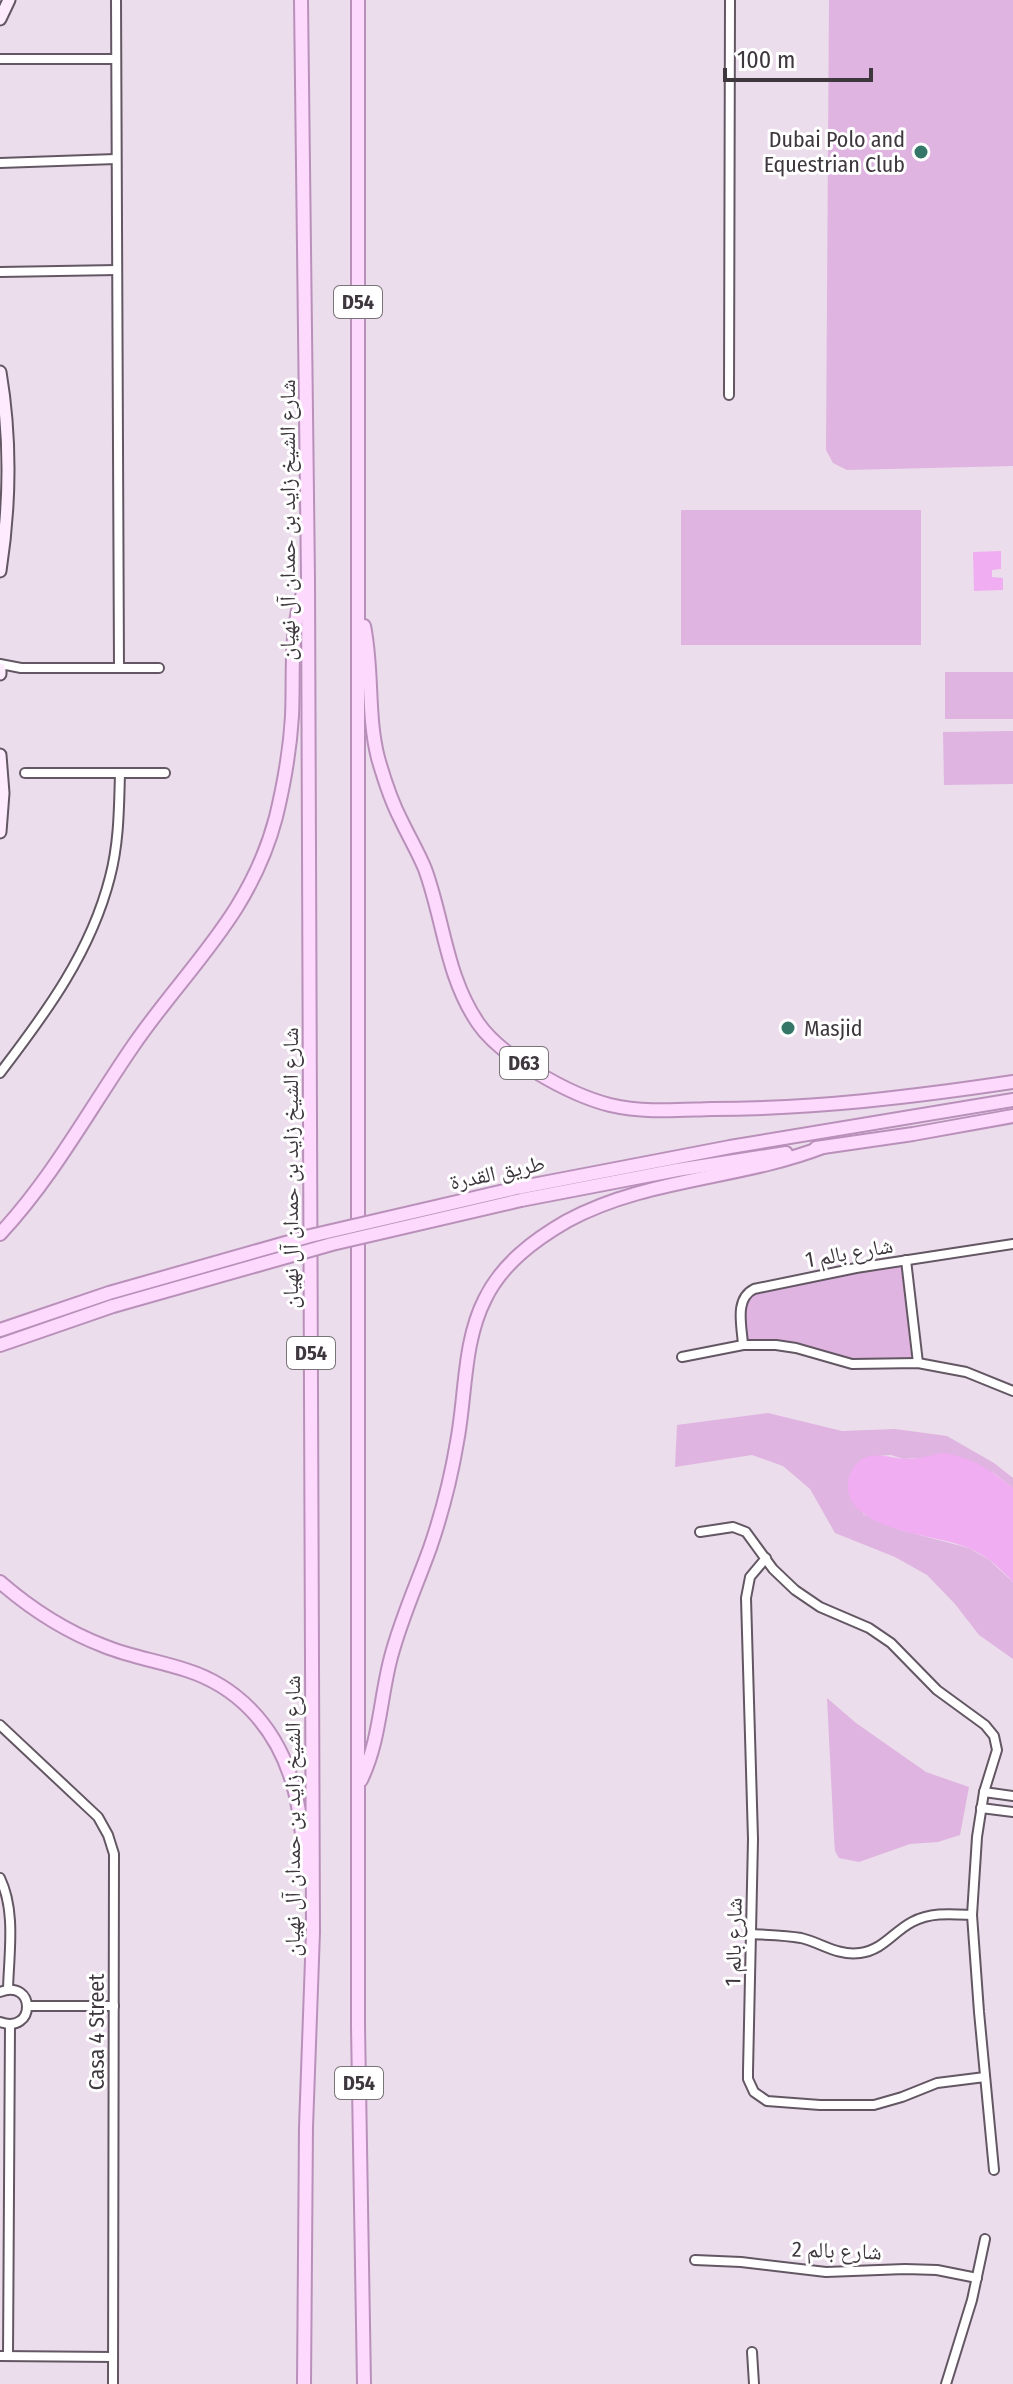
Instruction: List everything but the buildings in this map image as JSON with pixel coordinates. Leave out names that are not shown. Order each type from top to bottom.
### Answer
[{"type":"main road","name":"شارع الشيخ زايد بن حمدان آل نهيان","points":[[301,0],[308,579],[313,1932],[306,2127],[304,2384]]},
{"type":"main road","name":"D54","points":[[358,0],[358,2026],[364,2384]]},
{"type":"main road","points":[[0,1234],[65,1151],[147,1026],[217,939],[250,884],[268,842],[286,770],[292,718],[294,630],[308,579]]},
{"type":"main road","name":"D63","points":[[359,604],[367,643],[375,744],[390,795],[429,882],[448,957],[461,993],[479,1024],[509,1052],[578,1095],[611,1105],[655,1111],[734,1110],[880,1100],[1013,1082]]},
{"type":"main road","name":"طريق القدرة","points":[[0,1330],[519,1194],[730,1147],[1013,1100]]},
{"type":"main road","name":"طريق القدرة","points":[[519,1194],[1013,1116]]},
{"type":"main road","points":[[359,1782],[375,1743],[384,1685],[398,1633],[445,1498],[475,1324],[486,1297],[501,1273],[520,1253],[549,1233],[603,1204],[779,1162],[823,1147]]},
{"type":"main road","name":"طريق القدرة","points":[[0,1345],[111,1300]]},
{"type":"main road","points":[[0,1582],[66,1629],[125,1654],[197,1674],[235,1695],[257,1715],[280,1751],[296,1793],[313,1932]]},
{"type":"street","points":[[0,19],[9,0]]},
{"type":"street","points":[[116,0],[119,668]]},
{"type":"street","points":[[729,395],[730,0]]},
{"type":"street","points":[[0,59],[116,59]]},
{"type":"street","points":[[0,163],[116,159]]},
{"type":"street","points":[[0,272],[117,270]]},
{"type":"street","points":[[0,372],[7,455],[0,571]]},
{"type":"street","points":[[0,671],[21,668],[159,668]]},
{"type":"street","points":[[0,755],[0,832]]},
{"type":"street","points":[[25,773],[165,773]]},
{"type":"street","points":[[0,1073],[56,998],[91,935],[111,875],[120,773]]},
{"type":"street","name":"شارع بالم 1","points":[[743,1345],[741,1306],[749,1291],[843,1270],[1013,1244]]},
{"type":"street","points":[[906,1260],[918,1363]]},
{"type":"street","points":[[682,1357],[743,1345],[796,1348],[864,1366],[918,1363],[966,1372],[1013,1391]]},
{"type":"street","points":[[700,1532],[740,1529],[752,1537],[784,1580],[807,1599],[869,1628],[891,1643],[937,1690],[994,1736],[997,1750],[981,1808],[972,1915],[994,2170]]},
{"type":"street","name":"شارع بالم 1","points":[[766,1558],[750,1577],[746,1598],[751,1743],[752,1934],[748,2079],[760,2098],[775,2103],[874,2105],[937,2083],[985,2077]]},
{"type":"street","name":"Casa 4 Street","points":[[0,1725],[98,1817],[114,1854],[113,2384]]},
{"type":"street","points":[[984,1792],[1013,1796]]},
{"type":"street","points":[[981,1808],[1013,1812]]},
{"type":"street","points":[[0,1878],[10,1914],[4,1990],[19,1992],[27,2006],[24,2017],[15,2024],[5,2023],[4,2356],[113,2357]]},
{"type":"street","points":[[752,1934],[800,1938],[833,1951],[852,1954],[880,1947],[909,1923],[925,1917],[972,1915]]},
{"type":"street","points":[[27,2006],[114,2006]]},
{"type":"street","points":[[946,2384],[977,2278],[985,2239]]},
{"type":"street","name":"شارع بالم 2","points":[[695,2260],[826,2272],[937,2270],[977,2278]]},
{"type":"street","points":[[752,2352],[754,2384]]},
{"type":"shaded area","name":"Dubai Polo and Equestrian Club","points":[[829,0],[1013,0],[1013,466],[847,470],[833,463],[826,450]]},
{"type":"shaded area","points":[[681,510],[921,510],[921,645],[681,645]]},
{"type":"shaded area","points":[[1001,551],[1001,569],[992,570],[992,577],[1003,578],[1003,590],[974,591],[973,552]]},
{"type":"shaded area","points":[[945,672],[1013,672],[1013,719],[945,719]]},
{"type":"shaded area","points":[[1013,731],[1013,784],[944,785],[943,732]]},
{"type":"shaded area","points":[[901,1263],[912,1361],[875,1363],[746,1344],[745,1311],[752,1293]]},
{"type":"shaded area","points":[[768,1413],[842,1431],[895,1429],[947,1436],[994,1463],[1013,1478],[1013,1488],[994,1473],[917,1458],[878,1456],[863,1514],[900,1530],[969,1548],[988,1559],[1013,1582],[1013,1659],[979,1635],[927,1575],[895,1557],[835,1533],[810,1489],[783,1466],[752,1455],[675,1467],[677,1425]]},
{"type":"shaded area","points":[[943,1453],[981,1465],[1013,1488],[1013,1582],[976,1551],[883,1524],[863,1513],[850,1498],[850,1474],[864,1458],[912,1459]]},
{"type":"shaded area","points":[[827,1698],[856,1723],[926,1772],[969,1787],[960,1835],[938,1842],[910,1844],[859,1862],[839,1858],[834,1838]]},
{"type":"place","name":"Dubai Polo and Equestrian Club","points":[[921,152]]},
{"type":"place","name":"Masjid","points":[[788,1028]]}]
